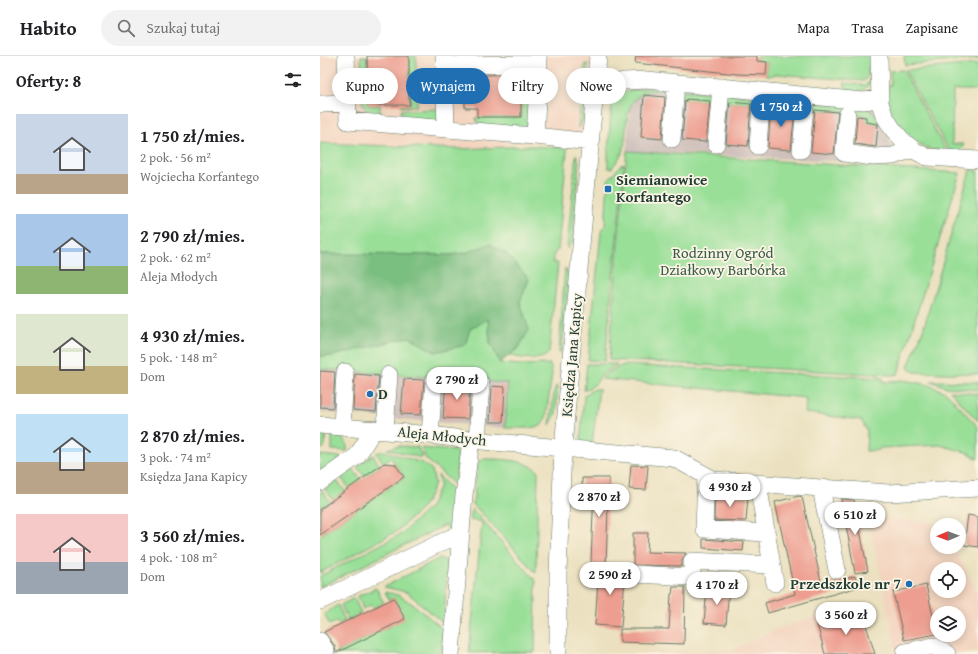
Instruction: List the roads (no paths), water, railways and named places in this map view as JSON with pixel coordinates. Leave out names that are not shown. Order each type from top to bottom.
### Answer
[{"type":"street","points":[[346,56],[346,68]]},
{"type":"street","name":"Księdza Jana Kapicy","points":[[597,68],[598,56]]},
{"type":"street","points":[[879,56],[880,99],[884,115],[902,140],[913,149],[927,157],[978,160]]},
{"type":"street","points":[[444,61],[538,60],[535,136]]},
{"type":"street","points":[[626,81],[647,80],[862,101],[880,99]]},
{"type":"street","points":[[672,139],[676,83]]},
{"type":"street","points":[[716,144],[721,87]]},
{"type":"street","points":[[758,146],[762,92]]},
{"type":"street","points":[[802,150],[806,96]]},
{"type":"street","points":[[320,104],[332,104]]},
{"type":"street","points":[[347,104],[348,121],[591,142]]},
{"type":"street","points":[[445,104],[446,129]]},
{"type":"street","name":"Księdza Jana Kapicy","points":[[558,654],[558,572],[563,448],[594,104]]},
{"type":"street","points":[[847,115],[844,154],[873,157],[893,156],[913,149]]},
{"type":"street","points":[[342,426],[345,372]]},
{"type":"street","points":[[320,482],[357,456],[380,430],[388,375]]},
{"type":"street","points":[[430,435],[434,381]]},
{"type":"street","points":[[451,654],[462,533],[481,384]]},
{"type":"street","name":"Aleja Młodych","points":[[320,425],[674,458],[714,480],[888,493],[978,488]]},
{"type":"street","points":[[706,476],[704,529],[766,533]]},
{"type":"street","points":[[758,484],[775,583]]},
{"type":"street","points":[[821,488],[837,570]]},
{"type":"street","points":[[320,600],[462,533]]},
{"type":"street","points":[[635,574],[692,577],[692,561],[771,565]]},
{"type":"street","points":[[906,652],[933,646],[947,654]]},
{"type":"place","name":"Siemianowice Korfantego","points":[[608,189]]},
{"type":"place","name":"D","points":[[370,394]]},
{"type":"place","name":"Przedszkole nr 7","points":[[909,584]]},
{"type":"park label","name":"Rodzinny Ogród Działkowy Barbórka","points":[[723,262]]}]
